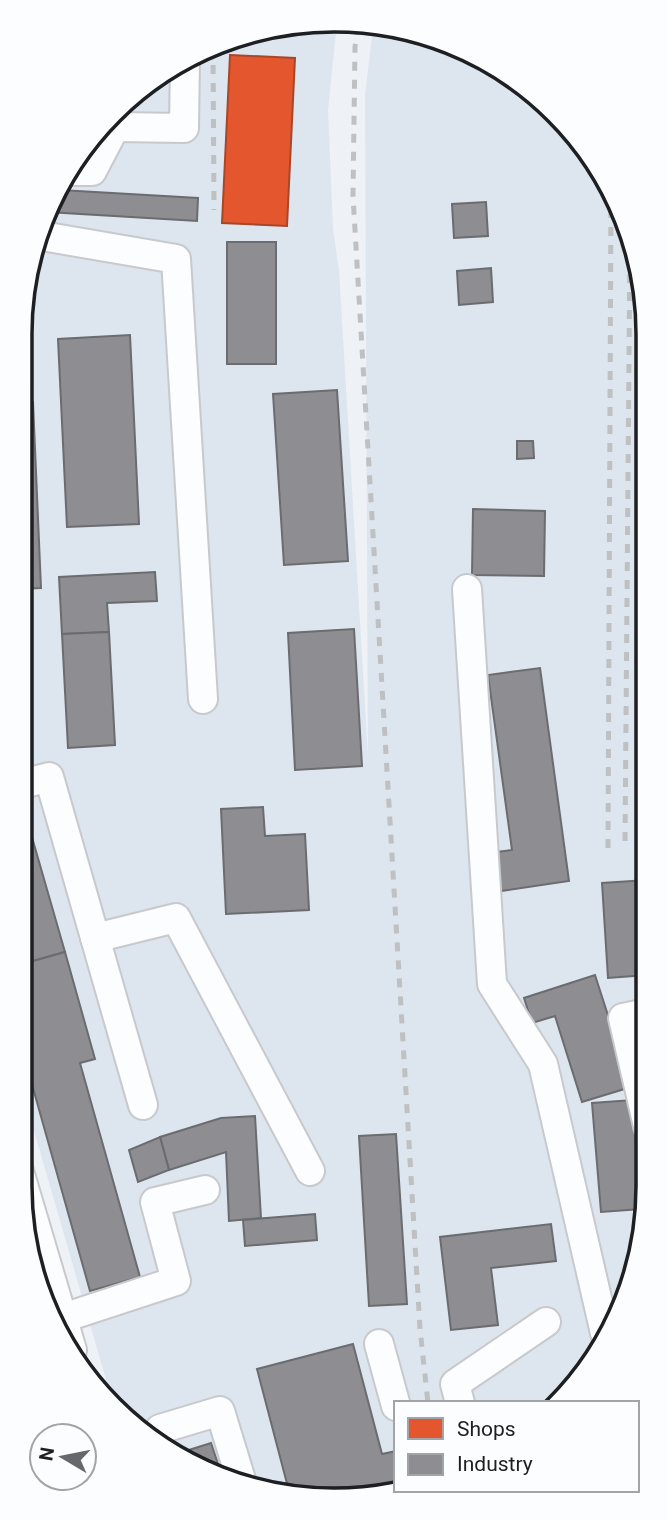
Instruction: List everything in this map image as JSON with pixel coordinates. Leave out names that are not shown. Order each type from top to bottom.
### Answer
[{"type":"street","points":[[119,121],[184,128],[185,71]]},
{"type":"street","points":[[79,171],[92,171],[111,129]]},
{"type":"street","points":[[48,237],[176,259],[203,699]]},
{"type":"street","points":[[467,589],[492,984],[543,1064],[603,1323]]},
{"type":"street","points":[[32,782],[49,777],[143,1105]]},
{"type":"street","points":[[95,938],[176,918],[310,1171]]},
{"type":"street","points":[[636,1015],[623,1018],[636,1074]]},
{"type":"street","points":[[63,1318],[176,1281],[155,1202],[205,1191]]},
{"type":"street","points":[[33,1219],[64,1323]]},
{"type":"street","points":[[459,1401],[455,1384],[546,1321]]},
{"type":"street","points":[[379,1344],[395,1401]]},
{"type":"street","points":[[160,1429],[220,1411],[239,1473]]},
{"type":"shaded area","points":[[336,32],[328,110],[333,229],[339,271],[368,757],[365,95],[372,34],[392,37],[449,54],[485,72],[533,106],[561,134],[585,166],[613,218],[630,275],[636,334],[636,1186],[630,1245],[613,1302],[595,1338],[561,1386],[546,1401],[394,1401],[394,1482],[353,1488],[314,1488],[275,1483],[236,1472],[218,1466],[166,1438],[134,1414],[109,1389],[32,1124],[32,314],[37,275],[54,218],[72,182],[106,134],[134,106],[166,82],[218,54],[275,37]]},
{"type":"building: Shops","points":[[230,55],[295,58],[287,226],[222,223]]},
{"type":"building: Industry","points":[[68,190],[198,198],[197,221],[57,213]]},
{"type":"building: Industry","points":[[486,202],[488,236],[454,238],[452,204]]},
{"type":"building: Industry","points":[[227,242],[276,242],[276,364],[227,364]]},
{"type":"building: Industry","points":[[491,268],[493,302],[459,305],[457,271]]},
{"type":"building: Industry","points":[[130,335],[139,524],[67,527],[58,339]]},
{"type":"building: Industry","points":[[337,390],[348,561],[284,565],[273,394]]},
{"type":"building: Industry","points":[[32,402],[41,588],[32,588]]},
{"type":"building: Industry","points":[[517,441],[533,441],[534,458],[517,459]]},
{"type":"building: Industry","points":[[473,509],[545,511],[544,576],[472,575]]},
{"type":"building: Industry","points":[[155,572],[157,601],[107,603],[109,632],[62,634],[59,577]]},
{"type":"building: Industry","points":[[354,629],[362,766],[295,770],[288,633]]},
{"type":"building: Industry","points":[[109,632],[115,745],[68,748],[62,634]]},
{"type":"building: Industry","points":[[540,668],[569,881],[494,892],[488,853],[512,850],[488,675]]},
{"type":"building: Industry","points":[[263,807],[265,836],[305,834],[309,910],[226,914],[221,809]]},
{"type":"building: Industry","points":[[32,837],[65,952],[32,961]]},
{"type":"building: Industry","points":[[636,881],[636,976],[608,978],[602,883]]},
{"type":"building: Industry","points":[[65,952],[95,1059],[80,1063],[140,1277],[90,1291],[32,1084],[32,961]]},
{"type":"building: Industry","points":[[595,975],[631,1087],[582,1102],[555,1016],[532,1023],[524,998]]},
{"type":"building: Industry","points":[[633,1100],[636,1141],[635,1209],[601,1212],[592,1103]]},
{"type":"building: Industry","points":[[255,1116],[261,1218],[229,1221],[226,1152],[169,1170],[160,1137],[221,1118]]},
{"type":"building: Industry","points":[[396,1134],[407,1304],[369,1306],[359,1136]]},
{"type":"building: Industry","points":[[160,1137],[169,1170],[138,1182],[129,1150]]},
{"type":"building: Industry","points":[[315,1214],[317,1240],[245,1246],[243,1220]]},
{"type":"building: Industry","points":[[551,1224],[556,1261],[491,1268],[498,1325],[451,1330],[440,1237]]},
{"type":"building: Industry","points":[[353,1344],[382,1454],[394,1451],[394,1482],[353,1488],[287,1485],[257,1369]]},
{"type":"building: Industry","points":[[211,1443],[219,1466],[218,1466],[187,1451]]},
{"type":"railway","points":[[357,32],[353,196],[420,1329],[428,1401]]},
{"type":"railway","points":[[213,56],[214,210]]},
{"type":"railway","points":[[608,848],[611,214]]},
{"type":"railway","points":[[625,841],[630,274]]}]
